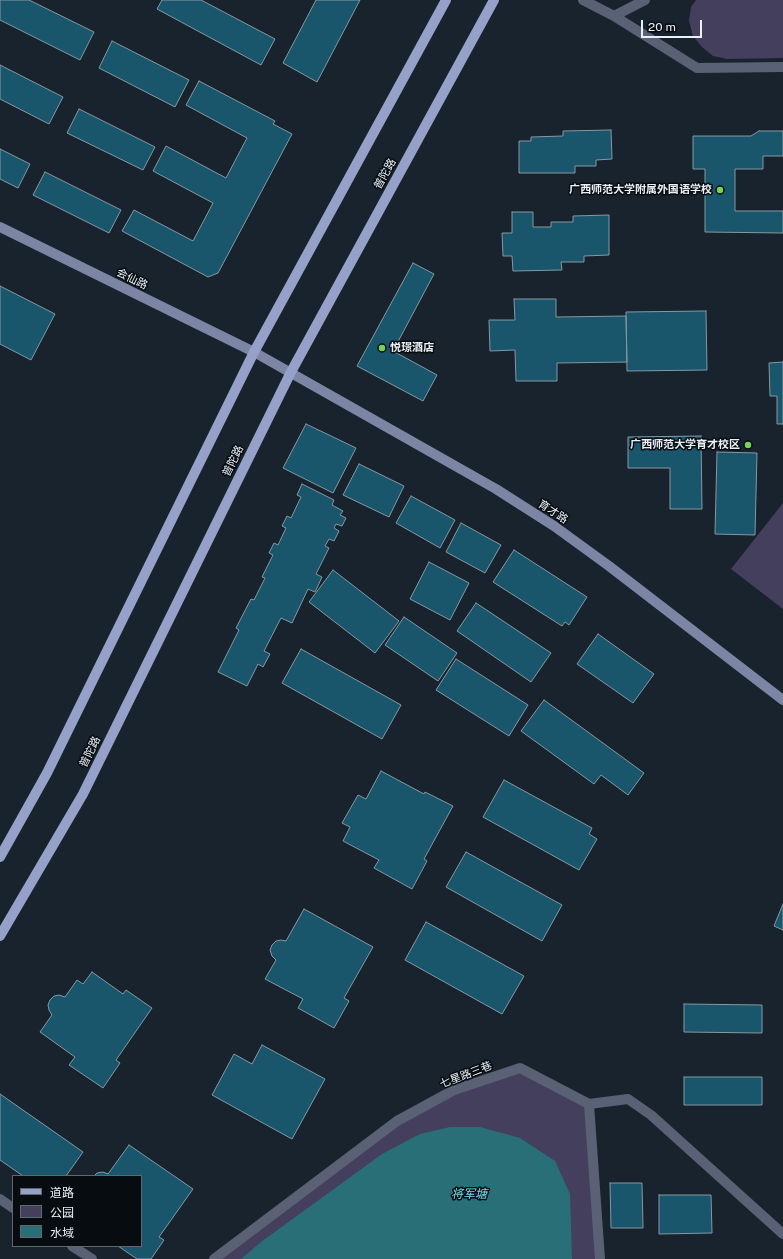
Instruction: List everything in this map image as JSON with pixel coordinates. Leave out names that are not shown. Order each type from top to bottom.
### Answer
[{"type":"main road","points":[[0,857],[47,773],[254,352],[446,0]]},
{"type":"main road","name":"普陀路","points":[[0,936],[83,794],[291,372],[494,0]]},
{"type":"main road","name":"会仙路","points":[[0,228],[254,352],[291,372]]},
{"type":"main road","name":"育才路","points":[[291,372],[496,489],[554,526],[621,575],[783,700]]},
{"type":"street","points":[[583,0],[614,16],[697,68],[783,67]]},
{"type":"street","points":[[614,16],[645,0]]},
{"type":"street","name":"七星路三巷","points":[[214,1259],[397,1121],[454,1090],[520,1068],[589,1104]]},
{"type":"street","points":[[600,1259],[589,1104],[628,1099],[651,1115],[783,1234]]},
{"type":"street","points":[[0,1199],[12,1207]]},
{"type":"street","points":[[74,1247],[92,1259]]},
{"type":"green space","points":[[696,0],[783,0],[783,58],[727,59],[713,56],[702,47],[693,36],[689,21],[691,7]]},
{"type":"green space","points":[[783,503],[783,609],[731,569]]},
{"type":"green space","name":"将军塘","points":[[520,1068],[589,1104],[600,1259],[214,1259],[397,1121],[454,1090]]},
{"type":"water","name":"将军塘","points":[[450,1127],[480,1127],[520,1138],[555,1161],[570,1194],[572,1259],[241,1259],[261,1242],[382,1154],[420,1134]]},
{"type":"building","points":[[0,0],[29,0],[94,32],[80,60],[0,20]]},
{"type":"building","points":[[162,0],[201,0],[275,39],[261,65],[157,9]]},
{"type":"building","points":[[316,0],[360,0],[317,82],[283,63]]},
{"type":"building","points":[[112,41],[189,80],[175,107],[99,68]]},
{"type":"building","points":[[0,65],[63,97],[49,124],[0,99]]},
{"type":"building","points":[[199,81],[275,121],[273,124],[292,134],[218,273],[208,277],[122,231],[134,210],[193,241],[213,203],[153,171],[166,146],[226,178],[247,138],[186,105]]},
{"type":"building","points":[[79,109],[155,147],[143,170],[67,133]]},
{"type":"building","points":[[611,130],[612,159],[596,160],[596,166],[575,166],[575,173],[519,173],[519,141],[531,141],[531,137],[563,136],[563,131]]},
{"type":"building","name":"广西师范大学附属外国语学校","points":[[759,131],[783,131],[783,156],[763,156],[763,169],[735,169],[735,211],[783,211],[783,233],[705,232],[705,169],[693,169],[693,136],[751,136]]},
{"type":"building","points":[[0,149],[30,164],[18,188],[0,179]]},
{"type":"building","points":[[45,172],[121,210],[109,233],[33,195]]},
{"type":"building","points":[[512,212],[533,212],[533,227],[551,227],[551,222],[573,222],[573,216],[609,215],[609,255],[584,256],[584,262],[561,262],[562,270],[513,271],[512,256],[503,256],[502,233],[512,233]]},
{"type":"building","points":[[413,263],[434,274],[393,351],[437,375],[423,401],[357,366]]},
{"type":"building","points":[[0,286],[55,314],[31,360],[0,344]]},
{"type":"building","points":[[514,299],[556,299],[556,317],[626,316],[627,362],[557,363],[557,381],[516,381],[515,350],[490,351],[489,320],[515,320]]},
{"type":"building","points":[[706,311],[707,370],[627,371],[626,312]]},
{"type":"building","points":[[783,362],[783,424],[777,424],[777,396],[770,396],[769,363]]},
{"type":"building","points":[[306,424],[356,448],[333,493],[283,468]]},
{"type":"building","points":[[701,436],[702,509],[670,509],[670,468],[628,468],[628,437]]},
{"type":"building","points":[[717,452],[757,453],[755,535],[715,534]]},
{"type":"building","points":[[359,464],[404,486],[389,517],[343,495]]},
{"type":"building","points":[[302,484],[334,500],[332,505],[343,511],[340,515],[346,518],[342,526],[336,524],[334,528],[339,531],[334,541],[329,539],[325,546],[329,548],[316,574],[322,577],[315,592],[308,589],[292,623],[281,618],[264,651],[270,654],[263,667],[258,664],[247,686],[218,672],[239,630],[236,628],[251,599],[254,600],[265,578],[262,577],[273,555],[269,553],[274,543],[278,545],[286,528],[282,526],[287,516],[291,518],[301,497],[297,495]]},
{"type":"building","points":[[411,496],[455,520],[440,548],[396,523]]},
{"type":"building","points":[[461,523],[501,545],[485,573],[446,552]]},
{"type":"building","points":[[514,550],[587,597],[569,625],[565,622],[562,626],[493,582]]},
{"type":"building","points":[[429,562],[469,583],[450,620],[410,599]]},
{"type":"building","points":[[333,570],[399,621],[375,653],[309,602]]},
{"type":"building","points":[[476,603],[551,653],[531,682],[457,631]]},
{"type":"building","points":[[404,617],[457,653],[438,681],[385,645]]},
{"type":"building","points":[[598,634],[654,674],[633,703],[577,664]]},
{"type":"building","points":[[301,649],[401,705],[382,739],[282,683]]},
{"type":"building","points":[[456,659],[528,705],[509,736],[436,690]]},
{"type":"building","points":[[544,700],[644,773],[628,795],[601,775],[594,784],[521,731]]},
{"type":"building","points":[[381,771],[424,794],[425,792],[453,806],[424,859],[427,861],[412,889],[374,868],[379,860],[343,841],[350,827],[342,823],[358,795],[366,799]]},
{"type":"building","points":[[504,780],[592,828],[589,834],[597,839],[579,870],[483,817]]},
{"type":"building","points":[[466,852],[562,905],[542,941],[446,887]]},
{"type":"building","points":[[783,904],[783,930],[774,926]]},
{"type":"building","points":[[304,909],[373,947],[344,998],[349,1001],[334,1028],[298,1008],[303,999],[265,979],[276,960],[272,956],[270,950],[272,945],[276,941],[286,941]]},
{"type":"building","points":[[426,922],[524,976],[502,1014],[405,960]]},
{"type":"building","points":[[92,972],[123,994],[126,990],[152,1008],[116,1060],[120,1063],[103,1088],[69,1065],[75,1057],[40,1032],[52,1015],[48,1005],[50,1000],[54,996],[59,995],[65,997],[77,980],[83,984]]},
{"type":"building","points":[[684,1004],[762,1005],[762,1033],[684,1032]]},
{"type":"building","points":[[262,1045],[325,1079],[292,1139],[212,1095],[234,1054],[252,1064]]},
{"type":"building","points":[[684,1077],[762,1077],[762,1105],[684,1105]]},
{"type":"building","points":[[0,1094],[83,1152],[67,1175],[22,1175],[0,1160]]},
{"type":"building","points":[[129,1145],[193,1189],[159,1237],[164,1240],[151,1259],[137,1259],[119,1247],[142,1247],[142,1175],[95,1175],[103,1172],[108,1174]]},
{"type":"building","points":[[610,1183],[642,1183],[643,1228],[611,1228]]},
{"type":"building","points":[[659,1195],[711,1195],[712,1233],[659,1234]]},
{"type":"place","name":"广西师范大学附属外国语学校","points":[[720,190]]},
{"type":"place","name":"悦璟酒店","points":[[382,348]]},
{"type":"place","name":"广西师范大学育才校区","points":[[748,445]]}]
